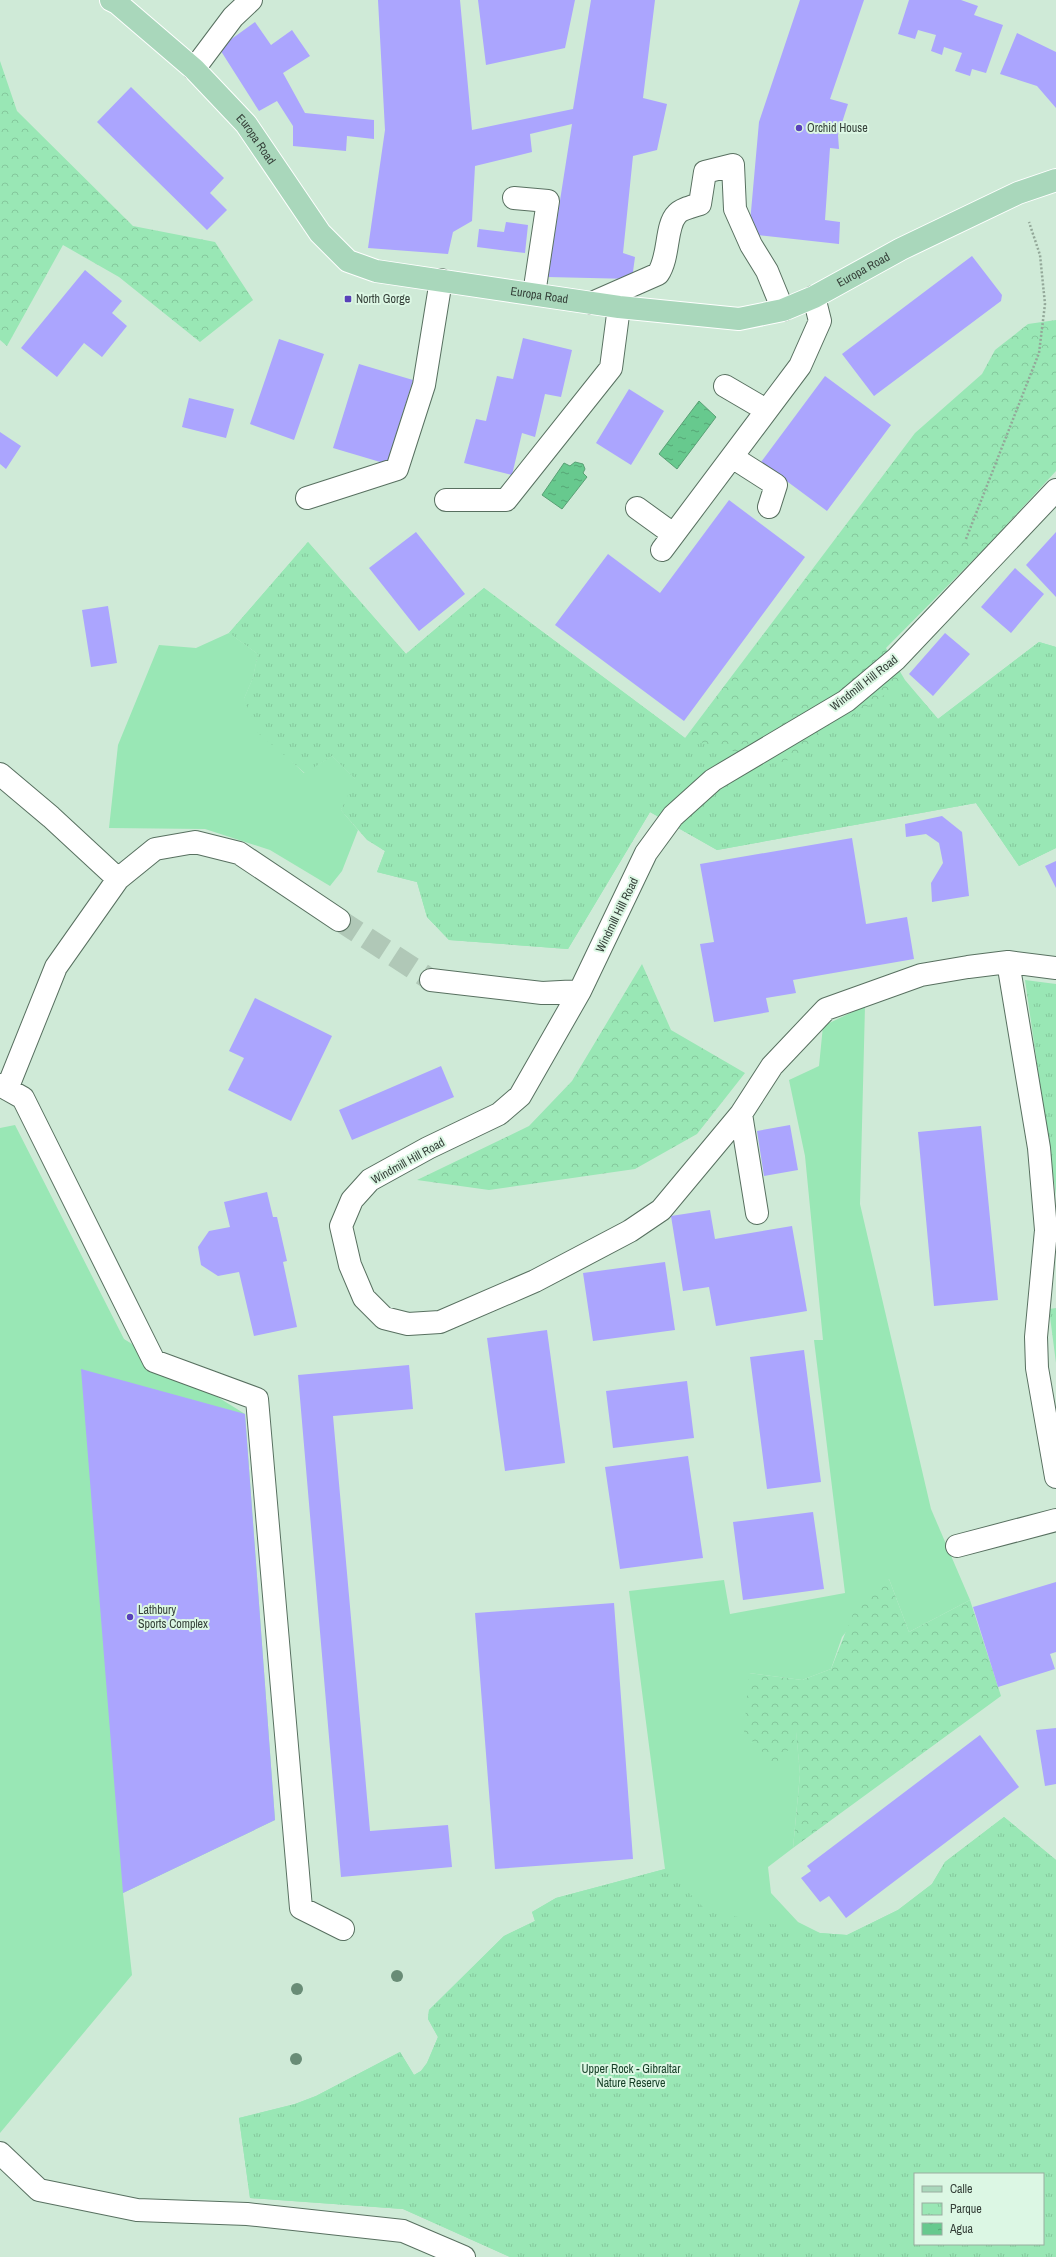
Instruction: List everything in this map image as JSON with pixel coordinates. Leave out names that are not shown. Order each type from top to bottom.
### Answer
[{"type":"main road","name":"Europa Road","points":[[116,1],[194,69],[246,124],[320,233],[348,261],[376,271],[619,307],[739,319],[783,310],[814,297],[901,249],[1018,193],[1056,180]]},
{"type":"street","points":[[194,69],[233,17],[251,0]]},
{"type":"street","points":[[592,303],[658,274],[665,264],[671,224],[678,213],[700,204],[705,172],[733,165],[735,209],[751,245],[767,271],[783,310]]},
{"type":"street","points":[[514,198],[548,201],[534,294]]},
{"type":"street","points":[[307,498],[397,469],[424,385],[441,280]]},
{"type":"street","points":[[638,508],[668,542],[800,366],[818,329],[820,313],[814,297]]},
{"type":"street","points":[[446,500],[506,500],[611,368],[619,307]]},
{"type":"street","points":[[725,386],[766,410]]},
{"type":"street","points":[[732,456],[776,485],[768,507]]},
{"type":"street","name":"Windmill Hill Road","points":[[1056,490],[896,659],[846,701],[713,780],[672,816],[646,853],[580,991],[520,1096],[499,1114],[428,1148],[370,1180],[352,1200],[341,1226],[350,1265],[364,1298],[384,1318],[408,1324],[440,1322],[536,1281],[630,1231],[661,1210],[741,1114],[772,1066],[826,1009],[921,975],[1008,962],[1056,968]]},
{"type":"street","points":[[0,774],[51,817],[118,879]]},
{"type":"street","points":[[339,920],[239,853],[195,842],[155,849],[118,879],[56,967],[3,1087],[23,1098],[154,1361],[257,1399],[301,1908],[343,1929]]},
{"type":"street","points":[[1008,962],[1039,1148],[1046,1230],[1036,1337],[1038,1368],[1056,1477]]},
{"type":"street","points":[[432,980],[542,993],[580,991]]},
{"type":"street","points":[[741,1114],[757,1213]]},
{"type":"street","points":[[957,1546],[1056,1520]]},
{"type":"street","points":[[0,2153],[39,2190],[137,2210],[247,2214],[403,2231],[464,2257]]},
{"type":"path","points":[[964,545],[1039,353],[1046,304],[1040,255],[1018,193]]},
{"type":"green space","points":[[0,61],[17,111],[133,226],[215,242],[253,300],[200,342],[119,277],[63,245],[7,346],[0,340]]},
{"type":"green space","points":[[1056,320],[1056,471],[988,545],[886,648],[905,680],[938,719],[1039,642],[1056,647],[1056,848],[1019,866],[976,803],[717,850],[650,812],[568,949],[449,940],[427,917],[417,882],[377,872],[385,851],[367,840],[341,810],[355,779],[332,756],[305,773],[258,733],[244,699],[253,678],[258,654],[229,633],[308,542],[406,654],[484,588],[685,738],[915,433],[982,374],[995,350],[1028,324]]},
{"type":"green space","points":[[308,542],[406,654],[484,588],[685,738],[782,764],[905,681],[938,719],[1039,642],[1056,647],[1056,848],[1019,866],[976,803],[717,850],[650,812],[568,949],[449,940],[427,917],[417,882],[377,872],[385,851],[367,839],[341,810],[355,779],[332,756],[305,773],[258,733],[244,699],[253,678],[258,654],[229,633]]},
{"type":"green space","points":[[229,633],[258,654],[253,678],[244,699],[284,754],[304,773],[332,756],[356,780],[341,810],[358,830],[342,871],[330,886],[270,850],[205,829],[109,828],[118,745],[159,645],[196,648]]},
{"type":"green space","points":[[642,964],[671,1030],[745,1073],[697,1134],[635,1169],[489,1190],[417,1180],[529,1126],[572,1081]]},
{"type":"green space","points":[[1025,980],[1056,984],[1056,1195]]},
{"type":"green space","name":"Upper Rock - Gibraltar Nature Reserve","points":[[865,1006],[860,1204],[931,1509],[970,1600],[909,1632],[889,1579],[842,1637],[831,1669],[802,1680],[749,1673],[796,1730],[800,1774],[793,1848],[768,1867],[771,1893],[798,1922],[820,1933],[847,1935],[898,1910],[932,1884],[945,1862],[1004,1817],[1056,1860],[1056,2257],[510,2257],[403,2209],[250,2198],[239,2118],[295,2104],[316,2096],[400,2052],[414,2075],[421,2071],[427,2063],[438,2037],[428,2019],[429,2010],[504,1936],[535,1921],[532,1912],[556,1898],[665,1869],[629,1591],[724,1580],[730,1614],[845,1593],[814,1340],[823,1340],[805,1156],[789,1080],[819,1066],[823,1026]]},
{"type":"green space","name":"Lathbury Sports Complex","points":[[15,1125],[124,1339],[245,1414],[275,1820],[123,1893],[132,1975],[0,2133],[0,1128]]},
{"type":"green space","points":[[1056,1308],[1056,1363],[1049,1309]]},
{"type":"green space","points":[[889,1579],[909,1632],[970,1600],[1001,1696],[793,1848],[800,1774],[796,1732],[793,1745],[774,1765],[744,1732],[749,1673],[802,1680],[831,1669],[858,1601]]},
{"type":"green space","name":"Upper Rock - Gibraltar Nature Reserve","points":[[1004,1817],[1056,1860],[1056,2257],[510,2257],[403,2209],[250,2198],[239,2118],[295,2104],[316,2096],[400,2052],[414,2075],[421,2071],[427,2063],[438,2037],[428,2019],[429,2010],[504,1936],[535,1921],[532,1912],[556,1898],[665,1869],[707,1911],[820,1933],[847,1935],[898,1910],[932,1884],[945,1862]]},
{"type":"water","points":[[699,401],[716,417],[677,469],[659,454]]},
{"type":"water","points":[[575,462],[583,464],[585,469],[583,473],[587,477],[562,509],[542,495],[564,463],[570,466]]},
{"type":"building","points":[[378,0],[460,0],[472,130],[573,109],[591,0],[655,0],[643,98],[667,104],[657,150],[633,156],[623,253],[635,257],[632,279],[548,277],[572,124],[530,134],[532,152],[475,166],[472,221],[453,232],[448,254],[368,248],[385,130]]},
{"type":"building","points":[[478,0],[575,0],[565,48],[486,65]]},
{"type":"building","name":"Orchid House","points":[[800,0],[864,0],[830,99],[848,104],[838,135],[839,149],[830,148],[825,220],[840,222],[839,244],[749,234],[759,122]]},
{"type":"building","points":[[909,0],[961,0],[978,6],[974,15],[1003,25],[986,73],[972,69],[970,76],[955,71],[962,53],[944,47],[942,55],[931,51],[936,35],[918,30],[915,39],[898,34]]},
{"type":"building","points":[[255,22],[271,45],[292,30],[310,56],[283,73],[305,113],[374,120],[374,139],[347,136],[346,151],[293,146],[293,126],[277,101],[259,111],[219,48]]},
{"type":"building","points":[[1017,33],[1056,52],[1056,108],[1037,86],[1000,74]]},
{"type":"building","points":[[131,87],[224,178],[210,193],[227,210],[207,230],[97,122]]},
{"type":"building","points":[[506,222],[528,225],[525,253],[477,247],[479,229],[504,232]]},
{"type":"building","points":[[972,256],[1002,295],[1001,301],[874,396],[842,354]]},
{"type":"building","points":[[85,270],[122,301],[112,313],[127,326],[102,357],[84,343],[57,377],[21,348]]},
{"type":"building","points":[[523,338],[572,350],[561,397],[545,394],[535,437],[522,433],[512,475],[464,463],[476,419],[486,421],[497,376],[513,379]]},
{"type":"building","points":[[279,339],[324,354],[294,440],[250,424]]},
{"type":"building","points":[[359,364],[413,380],[387,464],[333,448]]},
{"type":"building","points":[[825,376],[891,425],[827,511],[761,462]]},
{"type":"building","points":[[629,389],[664,411],[631,465],[596,443]]},
{"type":"building","points":[[189,398],[234,409],[226,438],[182,427]]},
{"type":"building","points":[[0,432],[21,446],[6,469],[0,464]]},
{"type":"building","points":[[729,500],[805,557],[684,721],[555,625],[608,554],[660,593]]},
{"type":"building","points":[[416,532],[465,594],[419,631],[369,568]]},
{"type":"building","points":[[1056,532],[1056,597],[1026,565]]},
{"type":"building","points":[[1015,568],[1044,594],[1011,633],[981,607]]},
{"type":"building","points":[[108,606],[117,663],[91,667],[82,610]]},
{"type":"building","points":[[945,633],[970,654],[933,696],[909,674]]},
{"type":"building","points":[[942,816],[962,832],[969,896],[932,902],[931,883],[943,863],[939,843],[926,834],[906,837],[905,824]]},
{"type":"building","points":[[852,838],[866,924],[907,917],[914,959],[793,980],[796,993],[766,998],[769,1012],[714,1022],[700,944],[714,942],[700,864]]},
{"type":"building","points":[[1056,861],[1056,888],[1045,866]]},
{"type":"building","points":[[255,998],[332,1036],[291,1121],[228,1090],[244,1058],[229,1051]]},
{"type":"building","points":[[441,1066],[454,1097],[352,1140],[339,1110]]},
{"type":"building","points":[[790,1125],[798,1170],[764,1176],[757,1131]]},
{"type":"building","points":[[981,1126],[998,1300],[934,1306],[918,1132]]},
{"type":"building","points":[[267,1192],[273,1217],[277,1217],[287,1261],[283,1262],[297,1327],[254,1336],[239,1272],[218,1276],[201,1265],[198,1247],[209,1231],[230,1227],[224,1202]]},
{"type":"building","points":[[710,1210],[715,1239],[792,1226],[807,1311],[716,1326],[709,1287],[683,1291],[671,1216]]},
{"type":"building","points":[[665,1262],[675,1330],[593,1341],[583,1273]]},
{"type":"building","points":[[547,1330],[565,1463],[505,1471],[487,1338]]},
{"type":"building","points":[[804,1350],[821,1482],[767,1489],[750,1357]]},
{"type":"building","points":[[409,1365],[413,1409],[333,1416],[370,1831],[448,1825],[452,1867],[341,1877],[298,1375]]},
{"type":"building","points":[[81,1369],[245,1414],[275,1820],[123,1893]]},
{"type":"building","points":[[687,1381],[694,1438],[613,1448],[606,1391]]},
{"type":"building","points":[[688,1456],[703,1558],[620,1569],[605,1467]]},
{"type":"building","points":[[813,1512],[824,1589],[743,1600],[733,1522]]},
{"type":"building","points":[[1056,1582],[1056,1652],[1050,1654],[1055,1669],[998,1687],[973,1607]]},
{"type":"building","points":[[614,1603],[633,1859],[495,1869],[475,1613]]},
{"type":"building","points":[[1056,1728],[1056,1784],[1045,1786],[1036,1730]]},
{"type":"building","points":[[980,1735],[1019,1787],[846,1918],[829,1896],[820,1902],[801,1878],[811,1871],[807,1866]]},
{"type":"tunnel","points":[[339,920],[431,980]]},
{"type":"place","name":"Orchid House","points":[[799,128]]},
{"type":"place","name":"North Gorge","points":[[348,299]]},
{"type":"place","name":"Lathbury Sports Complex","points":[[130,1617]]}]
